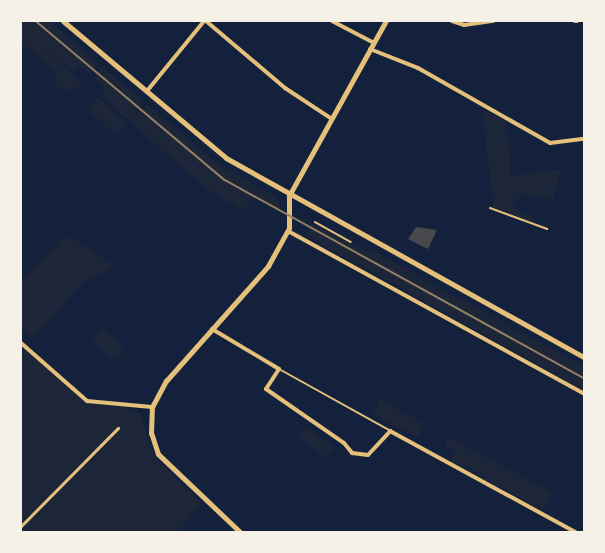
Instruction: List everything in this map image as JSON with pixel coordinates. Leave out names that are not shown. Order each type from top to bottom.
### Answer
[{"type":"main road","points":[[63,21],[226,158],[584,357]]},
{"type":"main road","points":[[240,532],[158,454],[151,433],[152,407],[166,381],[256,282],[288,231],[292,218],[289,195]]},
{"type":"street","points":[[146,92],[205,21],[285,88],[332,119]]},
{"type":"street","points":[[332,21],[374,43]]},
{"type":"street","points":[[289,195],[386,21]]},
{"type":"street","points":[[452,21],[464,25],[494,21]]},
{"type":"street","points":[[370,48],[418,68],[550,143],[584,139]]},
{"type":"street","points":[[288,231],[584,394]]},
{"type":"street","points":[[212,329],[279,369],[266,389],[344,443],[352,453],[368,455],[390,431],[575,532]]},
{"type":"street","points":[[21,343],[87,401],[152,407]]},
{"type":"street","points":[[21,526],[118,428]]},
{"type":"lane","points":[[490,208],[547,229]]},
{"type":"lane","points":[[279,369],[390,431]]},
{"type":"path","points":[[315,222],[351,242]]},
{"type":"shaded area","points":[[21,21],[49,21],[99,63],[89,73],[80,66],[73,72],[39,45],[84,84],[68,91],[57,87],[54,70],[21,42]]},
{"type":"shaded area","points":[[102,67],[143,101],[131,119],[147,104],[214,161],[275,197],[280,204],[277,210],[252,197],[244,211],[203,186],[102,97],[104,87],[93,77]]},
{"type":"shaded area","points":[[98,97],[126,122],[116,134],[87,109]]},
{"type":"shaded area","points":[[482,109],[507,122],[511,176],[561,169],[553,199],[520,195],[513,207],[536,220],[535,224],[494,208]]},
{"type":"shaded area","points":[[312,223],[367,252],[370,249],[584,367],[584,390],[305,235]]},
{"type":"shaded area","points":[[65,235],[87,246],[113,267],[84,282],[33,339],[21,329],[21,281]]},
{"type":"shaded area","points":[[103,328],[126,349],[122,354],[111,359],[92,341]]},
{"type":"shaded area","points":[[28,349],[87,401],[124,403],[124,407],[140,414],[154,456],[202,504],[177,532],[21,532],[21,355]]},
{"type":"shaded area","points":[[380,399],[425,424],[418,437],[373,416]]},
{"type":"shaded area","points":[[306,426],[334,448],[326,458],[298,436]]},
{"type":"shaded area","points":[[448,437],[553,492],[542,511],[472,471],[468,465],[466,468],[450,461],[455,452],[444,446]]},
{"type":"building","points":[[416,227],[437,230],[428,249],[408,239]]},
{"type":"tram line","points":[[36,21],[225,180],[584,378]]}]
